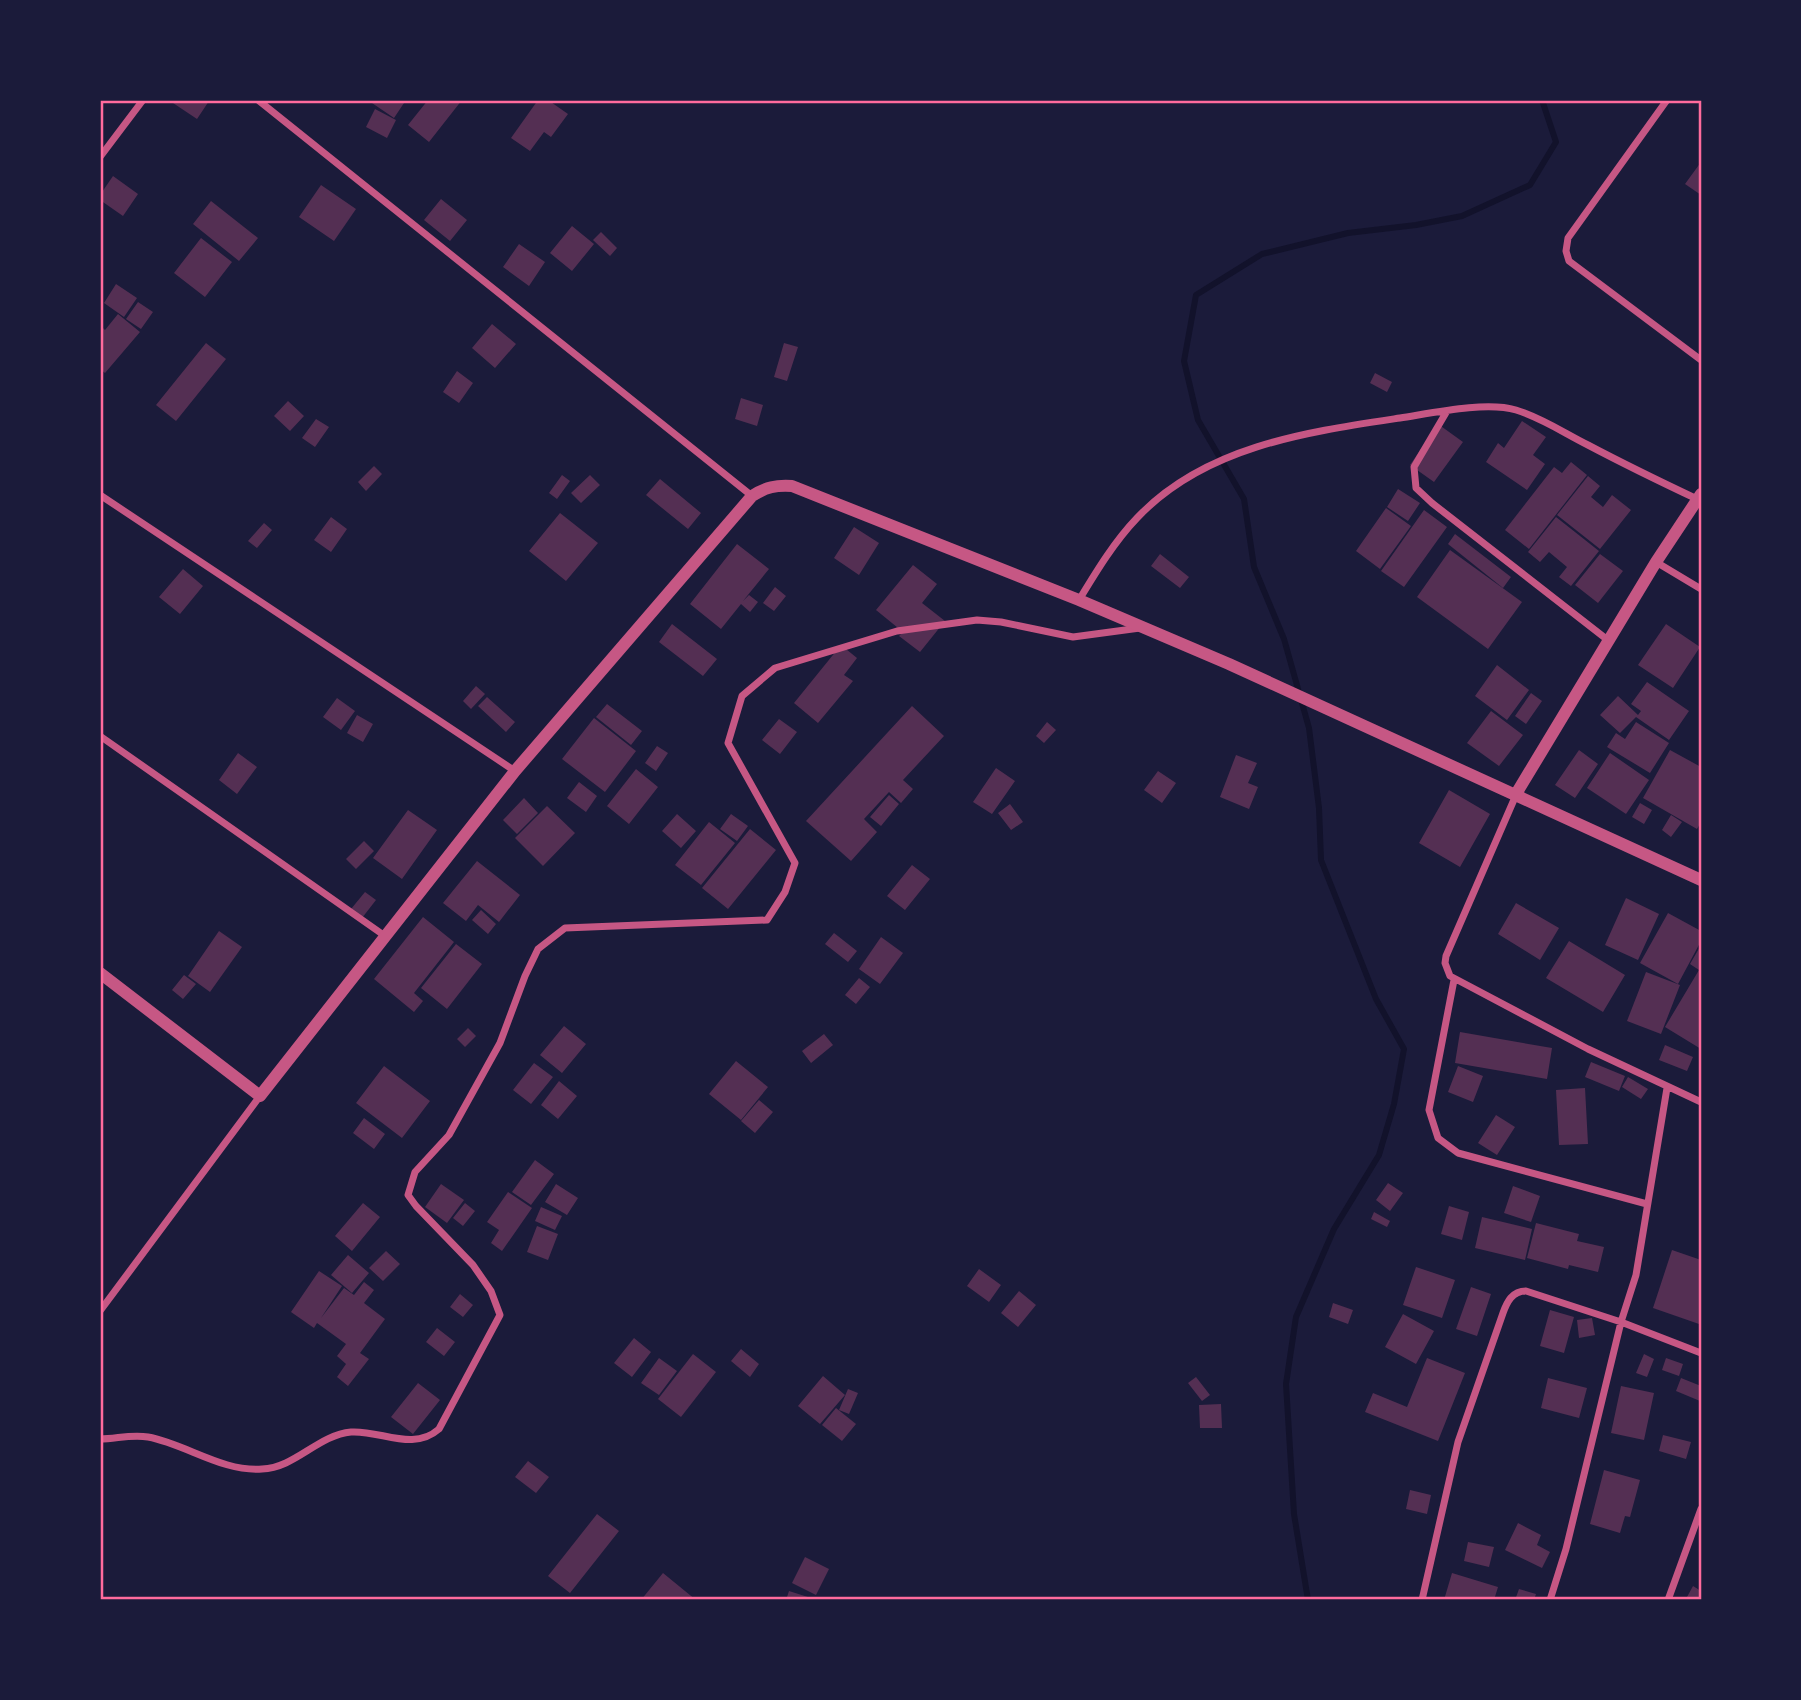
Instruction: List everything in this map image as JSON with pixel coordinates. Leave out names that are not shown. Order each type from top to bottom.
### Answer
[{"type":"street","points":[[100,157],[143,100]]},
{"type":"street","points":[[258,100],[752,496]]},
{"type":"street","points":[[1667,100],[1568,238],[1566,251],[1569,261],[1701,360]]},
{"type":"street","points":[[1079,600],[1136,519],[1170,489],[1231,454],[1322,430],[1447,411],[1496,407],[1514,409],[1540,419],[1595,449],[1699,497],[1656,562],[1516,794],[1446,956],[1447,970],[1454,980],[1701,1102]]},
{"type":"street","points":[[1447,411],[1414,467],[1416,488],[1609,641]]},
{"type":"street","points":[[100,1311],[260,1096],[515,771],[752,496],[764,488],[792,486],[1079,600],[1229,664],[1701,880]]},
{"type":"street","points":[[100,495],[515,771]]},
{"type":"street","points":[[1656,562],[1701,589]]},
{"type":"street","points":[[100,1440],[120,1436],[146,1437],[211,1459],[262,1469],[276,1467],[335,1435],[372,1433],[402,1440],[431,1436],[439,1429],[500,1315],[491,1290],[473,1265],[408,1195],[415,1172],[449,1135],[470,1099],[500,1043],[525,975],[538,949],[565,928],[766,920],[785,892],[794,863],[728,743],[742,696],[775,668],[897,631],[977,620],[1012,624],[1073,637],[1140,628]]},
{"type":"street","points":[[100,736],[385,936]]},
{"type":"street","points":[[100,973],[260,1096]]},
{"type":"street","points":[[1454,980],[1429,1110],[1438,1138],[1458,1153],[1647,1204]]},
{"type":"street","points":[[1550,1600],[1566,1549],[1621,1322],[1636,1275],[1667,1087]]},
{"type":"street","points":[[1422,1600],[1458,1442],[1508,1301],[1514,1294],[1526,1291],[1621,1322],[1701,1353]]},
{"type":"street","points":[[1668,1600],[1701,1509]]},
{"type":"building","points":[[175,100],[209,101],[197,119],[173,103]]},
{"type":"building","points":[[374,100],[406,100],[394,118],[372,103]]},
{"type":"building","points":[[428,100],[462,100],[429,142],[408,125]]},
{"type":"building","points":[[538,100],[548,100],[568,114],[551,137],[544,132],[530,151],[511,138]]},
{"type":"building","points":[[375,109],[396,120],[387,138],[366,127]]},
{"type":"building","points":[[1701,162],[1701,195],[1685,184]]},
{"type":"building","points":[[113,176],[138,194],[123,216],[100,200],[100,195]]},
{"type":"building","points":[[321,185],[356,209],[334,241],[299,217]]},
{"type":"building","points":[[441,199],[467,220],[450,241],[424,220]]},
{"type":"building","points":[[211,201],[258,238],[239,261],[193,224]]},
{"type":"building","points":[[572,226],[594,244],[572,271],[550,253]]},
{"type":"building","points":[[601,232],[617,248],[610,256],[593,240]]},
{"type":"building","points":[[201,238],[232,262],[205,297],[174,273]]},
{"type":"building","points":[[519,244],[545,262],[529,286],[503,267]]},
{"type":"building","points":[[116,284],[137,298],[124,317],[104,303]]},
{"type":"building","points":[[138,302],[153,312],[141,329],[126,319]]},
{"type":"building","points":[[118,314],[140,332],[105,373],[100,369],[100,325],[105,330]]},
{"type":"building","points":[[492,324],[516,344],[495,368],[472,348]]},
{"type":"building","points":[[206,343],[226,359],[176,421],[156,405]]},
{"type":"building","points":[[784,343],[798,347],[787,381],[774,377]]},
{"type":"building","points":[[457,371],[473,383],[459,403],[443,392]]},
{"type":"building","points":[[1375,373],[1392,382],[1387,392],[1370,383]]},
{"type":"building","points":[[741,398],[763,405],[757,426],[735,419]]},
{"type":"building","points":[[288,401],[304,416],[290,431],[274,416]]},
{"type":"building","points":[[316,419],[329,427],[315,447],[302,438]]},
{"type":"building","points":[[1522,421],[1546,437],[1533,455],[1545,464],[1527,490],[1486,462],[1498,443],[1504,448]]},
{"type":"building","points":[[1438,424],[1463,442],[1434,482],[1410,465]]},
{"type":"building","points":[[1571,462],[1587,475],[1529,549],[1505,530],[1554,467],[1562,473]]},
{"type":"building","points":[[374,466],[382,474],[366,491],[358,482]]},
{"type":"building","points":[[562,475],[570,481],[557,499],[549,493]]},
{"type":"building","points":[[590,475],[600,485],[581,503],[571,493]]},
{"type":"building","points":[[1588,476],[1600,486],[1591,497],[1603,507],[1612,495],[1631,510],[1600,549],[1557,515]]},
{"type":"building","points":[[660,479],[701,513],[688,529],[646,495]]},
{"type":"building","points":[[1398,489],[1420,503],[1408,521],[1387,507]]},
{"type":"building","points":[[1386,508],[1411,526],[1380,569],[1356,551]]},
{"type":"building","points":[[1424,510],[1447,527],[1404,587],[1381,571]]},
{"type":"building","points":[[560,513],[598,543],[566,581],[529,551]]},
{"type":"building","points":[[331,517],[347,529],[331,552],[314,540]]},
{"type":"building","points":[[1556,517],[1599,551],[1571,586],[1559,577],[1567,567],[1549,552],[1540,562],[1528,552]]},
{"type":"building","points":[[264,523],[272,530],[257,548],[248,541]]},
{"type":"building","points":[[854,527],[879,543],[859,575],[834,558]]},
{"type":"building","points":[[1455,534],[1511,577],[1503,588],[1448,544]]},
{"type":"building","points":[[737,544],[769,569],[743,601],[749,595],[758,602],[750,612],[741,604],[721,629],[690,604]]},
{"type":"building","points":[[1450,550],[1522,602],[1488,649],[1417,597]]},
{"type":"building","points":[[1160,554],[1189,577],[1180,588],[1151,566]]},
{"type":"building","points":[[1600,554],[1623,571],[1598,603],[1575,585]]},
{"type":"building","points":[[913,565],[937,584],[922,603],[945,621],[920,652],[899,636],[903,632],[876,610]]},
{"type":"building","points":[[183,569],[203,586],[180,614],[159,597]]},
{"type":"building","points":[[775,587],[786,596],[774,611],[763,603]]},
{"type":"building","points":[[672,624],[717,659],[703,676],[659,642]]},
{"type":"building","points":[[1666,624],[1700,647],[1673,688],[1638,665]]},
{"type":"building","points":[[841,645],[857,658],[844,675],[853,681],[818,723],[794,703]]},
{"type":"building","points":[[1497,665],[1529,690],[1507,720],[1475,696]]},
{"type":"building","points":[[1647,682],[1689,711],[1669,740],[1636,717],[1620,733],[1600,715],[1618,696],[1638,715],[1641,711],[1631,704]]},
{"type":"building","points":[[476,686],[485,694],[471,709],[463,701]]},
{"type":"building","points":[[1531,693],[1542,701],[1526,724],[1515,716]]},
{"type":"building","points":[[487,697],[515,722],[506,732],[478,706]]},
{"type":"building","points":[[337,698],[355,711],[341,730],[323,717]]},
{"type":"building","points":[[607,704],[642,731],[631,745],[596,717]]},
{"type":"building","points":[[912,706],[944,736],[903,780],[913,789],[901,803],[889,792],[864,819],[877,832],[851,861],[806,821]]},
{"type":"building","points":[[1491,711],[1523,735],[1499,766],[1467,743]]},
{"type":"building","points":[[357,715],[373,724],[363,742],[347,733]]},
{"type":"building","points":[[594,718],[636,751],[605,792],[562,759]]},
{"type":"building","points":[[779,719],[797,732],[780,754],[762,740]]},
{"type":"building","points":[[1047,722],[1056,730],[1044,743],[1036,736]]},
{"type":"building","points":[[1636,722],[1669,743],[1650,773],[1607,747],[1616,733],[1625,739]]},
{"type":"building","points":[[657,746],[668,753],[656,771],[645,763]]},
{"type":"building","points":[[1579,750],[1598,764],[1575,798],[1555,785]]},
{"type":"building","points":[[1670,750],[1701,767],[1701,822],[1697,829],[1643,798]]},
{"type":"building","points":[[238,753],[257,767],[237,794],[219,780]]},
{"type":"building","points":[[1610,753],[1649,780],[1626,814],[1587,788]]},
{"type":"building","points":[[1236,755],[1257,763],[1248,783],[1258,787],[1249,809],[1220,797]]},
{"type":"building","points":[[996,768],[1015,781],[992,814],[973,802]]},
{"type":"building","points":[[636,769],[658,787],[629,824],[607,806]]},
{"type":"building","points":[[1158,771],[1176,783],[1162,803],[1144,790]]},
{"type":"building","points":[[579,782],[597,796],[586,812],[567,798]]},
{"type":"building","points":[[1449,790],[1490,814],[1460,867],[1419,843]]},
{"type":"building","points":[[889,795],[899,804],[881,826],[870,817]]},
{"type":"building","points":[[524,798],[538,813],[517,834],[503,820]]},
{"type":"building","points":[[1640,803],[1652,810],[1644,824],[1632,817]]},
{"type":"building","points":[[1010,804],[1023,822],[1011,830],[998,813]]},
{"type":"building","points":[[547,806],[575,833],[543,866],[515,838]]},
{"type":"building","points":[[408,810],[437,830],[402,879],[373,858]]},
{"type":"building","points":[[677,814],[696,831],[681,848],[662,831]]},
{"type":"building","points":[[731,814],[748,826],[737,841],[720,829]]},
{"type":"building","points":[[1671,815],[1682,822],[1671,837],[1662,830]]},
{"type":"building","points":[[709,822],[735,843],[701,885],[675,865]]},
{"type":"building","points":[[750,829],[776,850],[728,909],[702,888]]},
{"type":"building","points":[[364,841],[374,851],[356,869],[346,859]]},
{"type":"building","points":[[477,861],[520,895],[499,922],[478,905],[466,921],[443,903]]},
{"type":"building","points":[[912,865],[930,879],[905,910],[887,896]]},
{"type":"building","points":[[365,892],[376,900],[362,918],[351,909]]},
{"type":"building","points":[[1626,898],[1659,914],[1638,960],[1605,945]]},
{"type":"building","points":[[1516,903],[1559,928],[1540,960],[1498,934]]},
{"type":"building","points":[[481,910],[496,924],[488,934],[472,920]]},
{"type":"building","points":[[1668,913],[1701,931],[1701,941],[1678,984],[1640,963]]},
{"type":"building","points":[[423,917],[454,942],[414,993],[423,1001],[414,1012],[374,979]]},
{"type":"building","points":[[219,931],[242,947],[210,992],[188,976]]},
{"type":"building","points":[[834,933],[857,951],[848,962],[825,944]]},
{"type":"building","points":[[881,937],[903,953],[880,984],[859,969]]},
{"type":"building","points":[[1569,941],[1625,975],[1603,1012],[1546,978]]},
{"type":"building","points":[[456,944],[482,964],[447,1009],[421,988]]},
{"type":"building","points":[[1701,945],[1701,1049],[1665,1027],[1699,970],[1690,964]]},
{"type":"building","points":[[1646,972],[1680,985],[1661,1034],[1627,1021]]},
{"type":"building","points":[[184,975],[196,984],[183,999],[172,990]]},
{"type":"building","points":[[859,978],[870,987],[856,1004],[845,995]]},
{"type":"building","points":[[564,1026],[586,1044],[562,1073],[540,1055]]},
{"type":"building","points":[[468,1028],[476,1036],[465,1047],[457,1039]]},
{"type":"building","points":[[1460,1032],[1552,1048],[1547,1079],[1455,1063]]},
{"type":"building","points":[[824,1034],[833,1045],[811,1063],[802,1051]]},
{"type":"building","points":[[1665,1045],[1693,1057],[1687,1071],[1659,1060]]},
{"type":"building","points":[[736,1061],[768,1087],[741,1120],[709,1094]]},
{"type":"building","points":[[1591,1062],[1625,1076],[1619,1091],[1585,1077]]},
{"type":"building","points":[[534,1063],[553,1077],[531,1104],[513,1090]]},
{"type":"building","points":[[384,1066],[430,1101],[402,1138],[356,1103]]},
{"type":"building","points":[[1458,1066],[1483,1076],[1473,1102],[1448,1092]]},
{"type":"building","points":[[1628,1077],[1648,1089],[1641,1099],[1622,1087]]},
{"type":"building","points":[[559,1081],[577,1096],[558,1119],[541,1105]]},
{"type":"building","points":[[1585,1088],[1588,1144],[1559,1145],[1556,1090]]},
{"type":"building","points":[[759,1100],[773,1112],[755,1133],[741,1121]]},
{"type":"building","points":[[1496,1115],[1515,1127],[1497,1155],[1478,1143]]},
{"type":"building","points":[[364,1118],[385,1134],[374,1149],[353,1133]]},
{"type":"building","points":[[535,1160],[554,1174],[531,1205],[512,1192]]},
{"type":"building","points":[[1388,1183],[1403,1193],[1390,1211],[1376,1200]]},
{"type":"building","points":[[441,1184],[464,1200],[447,1223],[425,1207]]},
{"type":"building","points":[[556,1184],[578,1198],[567,1215],[545,1202]]},
{"type":"building","points":[[1513,1186],[1540,1196],[1531,1222],[1504,1213]]},
{"type":"building","points":[[508,1192],[532,1208],[502,1251],[491,1243],[499,1230],[487,1222]]},
{"type":"building","points":[[363,1203],[380,1217],[352,1251],[335,1236]]},
{"type":"building","points":[[465,1203],[475,1211],[463,1226],[453,1218]]},
{"type":"building","points":[[1449,1206],[1469,1212],[1462,1240],[1441,1234]]},
{"type":"building","points":[[541,1207],[562,1216],[555,1230],[535,1221]]},
{"type":"building","points":[[1374,1212],[1390,1221],[1387,1227],[1371,1219]]},
{"type":"building","points":[[1482,1217],[1532,1229],[1525,1260],[1475,1248]]},
{"type":"building","points":[[1536,1223],[1579,1234],[1577,1241],[1604,1247],[1598,1272],[1569,1265],[1568,1269],[1527,1258]]},
{"type":"building","points":[[537,1226],[558,1234],[548,1260],[527,1252]]},
{"type":"building","points":[[1672,1250],[1701,1260],[1699,1324],[1653,1308]]},
{"type":"building","points":[[386,1251],[400,1264],[383,1281],[369,1268]]},
{"type":"building","points":[[348,1255],[369,1273],[352,1293],[331,1275]]},
{"type":"building","points":[[1416,1267],[1455,1280],[1442,1318],[1403,1305]]},
{"type":"building","points":[[979,1269],[1001,1285],[989,1302],[967,1286]]},
{"type":"building","points":[[319,1271],[342,1286],[321,1318],[344,1288],[354,1295],[364,1282],[374,1290],[364,1303],[385,1319],[360,1353],[369,1359],[348,1386],[337,1377],[346,1364],[337,1356],[346,1344],[317,1323],[314,1328],[291,1312]]},
{"type":"building","points":[[1471,1287],[1491,1294],[1477,1336],[1456,1329]]},
{"type":"building","points":[[1019,1291],[1036,1305],[1018,1327],[1001,1313]]},
{"type":"building","points":[[460,1294],[473,1305],[463,1317],[450,1307]]},
{"type":"building","points":[[1333,1303],[1353,1310],[1348,1324],[1329,1317]]},
{"type":"building","points":[[1550,1310],[1574,1317],[1564,1353],[1540,1346]]},
{"type":"building","points":[[1403,1314],[1434,1331],[1416,1364],[1385,1347]]},
{"type":"building","points":[[1592,1318],[1595,1335],[1579,1338],[1577,1320]]},
{"type":"building","points":[[437,1328],[455,1342],[444,1356],[426,1342]]},
{"type":"building","points":[[634,1338],[651,1352],[632,1377],[614,1363]]},
{"type":"building","points":[[741,1349],[759,1364],[750,1377],[731,1361]]},
{"type":"building","points":[[693,1354],[716,1372],[681,1417],[658,1399]]},
{"type":"building","points":[[1644,1354],[1654,1359],[1647,1377],[1636,1373]]},
{"type":"building","points":[[659,1358],[677,1371],[659,1395],[641,1383]]},
{"type":"building","points":[[1427,1358],[1465,1373],[1438,1441],[1365,1412],[1373,1393],[1407,1407]]},
{"type":"building","points":[[1666,1358],[1683,1364],[1679,1376],[1662,1370]]},
{"type":"building","points":[[823,1376],[845,1395],[820,1424],[798,1406]]},
{"type":"building","points":[[1196,1377],[1210,1395],[1202,1401],[1188,1383]]},
{"type":"building","points":[[1548,1378],[1587,1388],[1579,1418],[1541,1408]]},
{"type":"building","points":[[1681,1378],[1701,1386],[1700,1401],[1676,1391]]},
{"type":"building","points":[[418,1383],[440,1400],[413,1434],[391,1417]]},
{"type":"building","points":[[1621,1386],[1654,1393],[1644,1440],[1611,1433]]},
{"type":"building","points":[[848,1389],[858,1393],[849,1414],[839,1410]]},
{"type":"building","points":[[1221,1404],[1222,1428],[1200,1428],[1199,1405]]},
{"type":"building","points":[[836,1408],[856,1424],[842,1441],[822,1425]]},
{"type":"building","points":[[1663,1435],[1691,1442],[1686,1459],[1659,1451]]},
{"type":"building","points":[[528,1461],[549,1477],[536,1493],[515,1477]]},
{"type":"building","points":[[1604,1470],[1640,1480],[1630,1517],[1625,1516],[1620,1533],[1590,1524]]},
{"type":"building","points":[[1410,1490],[1431,1495],[1427,1514],[1406,1509]]},
{"type":"building","points":[[597,1514],[619,1531],[570,1593],[548,1576]]},
{"type":"building","points":[[1518,1523],[1541,1535],[1537,1545],[1550,1552],[1542,1568],[1505,1550]]},
{"type":"building","points":[[1468,1542],[1494,1547],[1489,1567],[1464,1561]]},
{"type":"building","points":[[805,1557],[829,1569],[816,1595],[792,1583]]},
{"type":"building","points":[[663,1573],[696,1600],[641,1600]]},
{"type":"building","points":[[1452,1573],[1498,1587],[1494,1600],[1444,1600]]},
{"type":"building","points":[[1693,1586],[1701,1591],[1701,1600],[1687,1597]]},
{"type":"building","points":[[1519,1589],[1536,1594],[1534,1600],[1515,1600]]},
{"type":"building","points":[[789,1591],[811,1598],[786,1600]]},
{"type":"waterway","points":[[1308,1600],[1294,1514],[1286,1384],[1296,1317],[1334,1229],[1379,1155],[1394,1104],[1404,1049],[1376,999],[1321,860],[1319,808],[1309,728],[1284,639],[1254,567],[1244,499],[1198,420],[1184,361],[1196,295],[1262,254],[1348,233],[1416,225],[1462,216],[1530,185],[1556,142],[1542,100]]}]
